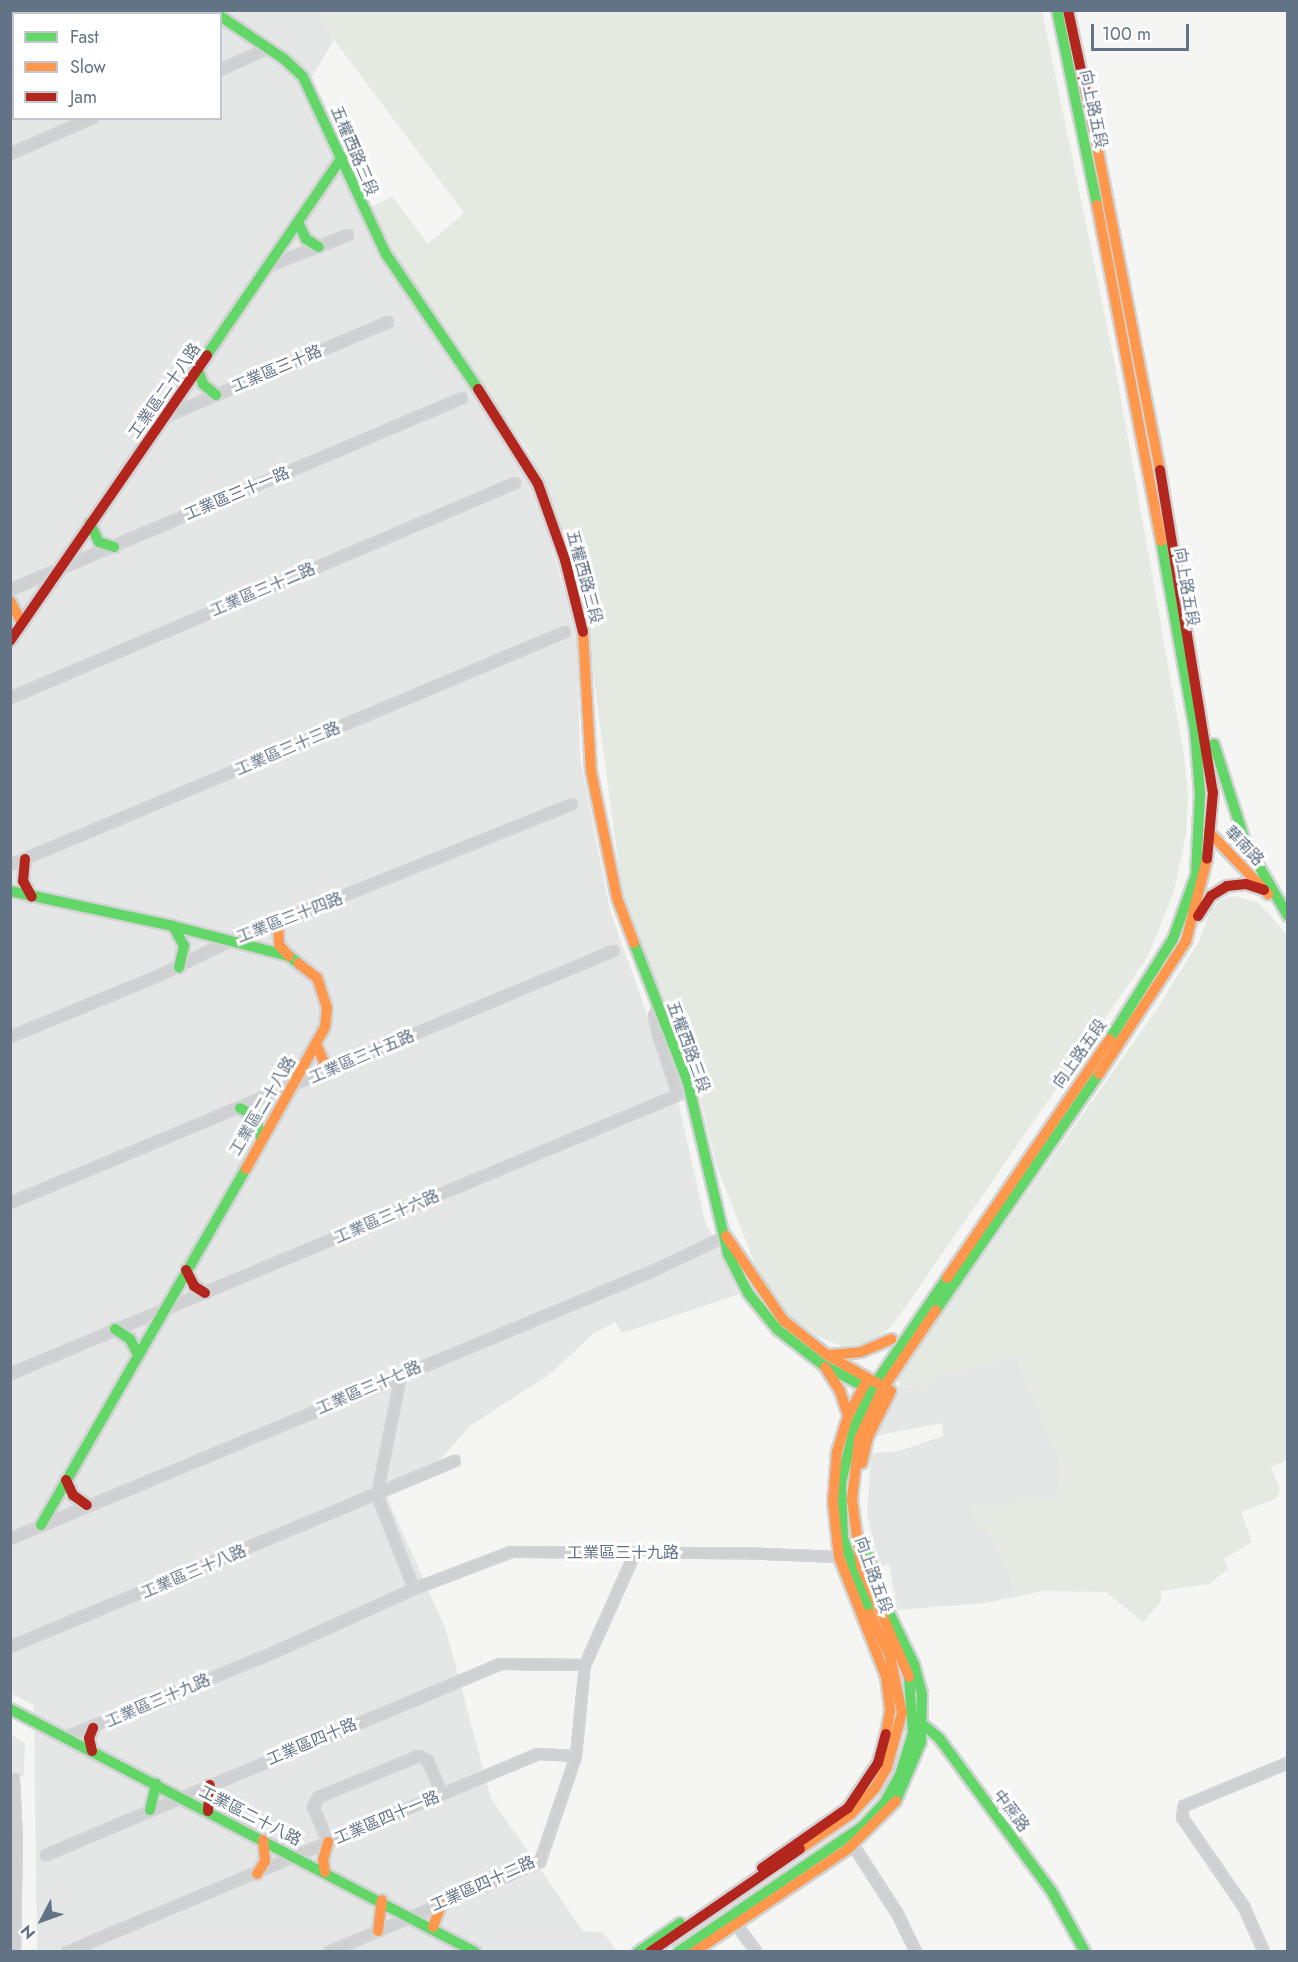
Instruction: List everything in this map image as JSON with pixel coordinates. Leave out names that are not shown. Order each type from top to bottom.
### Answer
[{"type":"main road","name":"向上路五段","points":[[650,1952],[851,1814],[875,1788],[887,1767],[902,1713],[893,1665],[859,1590],[843,1538],[841,1483],[845,1459],[877,1389],[1142,992],[1168,948],[1196,875],[1200,824],[1194,731],[1168,569],[1057,10]]},
{"type":"main road","name":"向上路五段","points":[[638,1952],[848,1808],[878,1763],[890,1711],[880,1659],[839,1557],[833,1484],[848,1416],[877,1389],[1173,965],[1185,941],[1200,894],[1212,834],[1213,792],[1178,567],[1137,338],[1068,10]]},
{"type":"main road","name":"五權西路三段","points":[[222,16],[270,48],[303,77],[386,254],[517,446],[553,521],[584,635],[585,716],[607,856],[624,922],[688,1083],[726,1236],[728,1254],[759,1308],[777,1329],[825,1360],[877,1389]]},
{"type":"main road","name":"工業區二十八路","points":[[10,641],[63,568],[90,523],[198,370],[342,157]]},
{"type":"main road","points":[[298,222],[306,239],[319,247]]},
{"type":"main road","points":[[198,370],[203,384],[216,395]]},
{"type":"main road","points":[[90,523],[99,542],[114,547]]},
{"type":"main road","points":[[10,601],[22,623]]},
{"type":"main road","points":[[1214,744],[1246,844],[1287,917]]},
{"type":"main road","name":"華南路","points":[[1200,824],[1212,834],[1287,917]]},
{"type":"main road","points":[[25,859],[23,881],[32,897]]},
{"type":"main road","points":[[1198,916],[1211,896],[1227,885],[1246,884],[1265,891]]},
{"type":"main road","name":"工業區二十八路","points":[[10,891],[173,926],[289,956],[312,972],[325,996],[327,1021],[291,1088],[137,1353],[42,1525]]},
{"type":"main road","points":[[278,923],[279,945],[289,956]]},
{"type":"main road","points":[[173,926],[184,946],[179,967]]},
{"type":"main road","points":[[316,1044],[324,1062],[334,1069]]},
{"type":"main road","points":[[240,1108],[258,1120],[260,1141]]},
{"type":"main road","points":[[186,1270],[197,1290],[205,1293]]},
{"type":"main road","points":[[115,1329],[130,1339],[137,1353]]},
{"type":"main road","points":[[848,1416],[840,1391],[825,1360],[861,1352],[891,1339]]},
{"type":"main road","name":"向上路五段","points":[[694,1952],[853,1845],[901,1794],[921,1742],[919,1721],[922,1694],[914,1664],[872,1574],[861,1534],[859,1482],[877,1389]]},
{"type":"main road","points":[[66,1480],[73,1495],[87,1505]]},
{"type":"main road","name":"工業區二十八路","points":[[10,1709],[382,1900],[475,1952]]},
{"type":"main road","name":"中蔗路","points":[[890,1711],[902,1713],[919,1721],[939,1738],[1052,1892],[1085,1952]]},
{"type":"main road","name":"向上路五段","points":[[678,1952],[838,1847],[867,1822],[900,1775],[919,1721]]},
{"type":"main road","points":[[93,1728],[88,1738],[93,1751]]},
{"type":"main road","points":[[921,1742],[939,1738]]},
{"type":"main road","points":[[150,1810],[156,1784]]},
{"type":"main road","points":[[208,1811],[206,1799],[210,1785]]},
{"type":"main road","points":[[257,1874],[265,1861],[263,1840]]},
{"type":"main road","points":[[325,1872],[323,1860],[328,1842]]},
{"type":"main road","points":[[378,1931],[382,1900]]},
{"type":"main road","points":[[433,1927],[435,1913],[442,1902]]},
{"type":"street","points":[[222,68],[270,48]]},
{"type":"street","points":[[10,154],[87,120]]},
{"type":"street","points":[[269,266],[348,235]]},
{"type":"street","name":"工業區三十路","points":[[166,416],[388,322]]},
{"type":"street","name":"工業區三十一路","points":[[10,590],[462,398]]},
{"type":"street","name":"工業區三十二路","points":[[10,698],[515,483]]},
{"type":"street","name":"工業區三十三路","points":[[10,866],[565,632]]},
{"type":"street","name":"工業區三十四路","points":[[10,1037],[179,967],[230,941],[572,804]]},
{"type":"street","name":"工業區三十五路","points":[[10,1203],[291,1088],[613,951]]},
{"type":"street","name":"工業區三十六路","points":[[10,1374],[678,1095],[654,1016],[659,1007]]},
{"type":"street","name":"工業區三十七路","points":[[10,1539],[653,1271],[726,1236]]},
{"type":"street","points":[[401,1376],[377,1495],[414,1589]]},
{"type":"street","name":"工業區三十八路","points":[[10,1647],[455,1461]]},
{"type":"street","name":"工業區三十九路","points":[[66,1737],[93,1728],[414,1589],[511,1552],[839,1557]]},
{"type":"street","name":"工業區四十二路","points":[[329,1952],[540,1862],[576,1756],[585,1665],[635,1553]]},
{"type":"street","name":"工業區四十路","points":[[46,1855],[501,1664],[585,1665]]},
{"type":"street","name":"工業區四十一路","points":[[67,1952],[538,1754],[576,1756]]},
{"type":"street","points":[[328,1842],[313,1803],[340,1788],[419,1756],[428,1761],[442,1794]]},
{"type":"street","points":[[1264,1952],[1244,1907],[1182,1817],[1184,1806],[1287,1763]]},
{"type":"street","points":[[12,1779],[15,1952]]},
{"type":"street","points":[[853,1845],[897,1913],[916,1952]]},
{"type":"street","points":[[736,1924],[756,1952]]},
{"type":"shaded area","points":[[319,10],[1042,11],[1115,365],[1184,756],[1188,795],[1186,834],[1174,891],[1148,956],[891,1327],[869,1343],[844,1347],[817,1336],[785,1313],[765,1290],[716,1164],[700,1097],[622,892],[589,642],[572,561],[530,453],[387,252],[372,207],[392,196],[428,244],[464,213],[334,40]]},
{"type":"shaded area","points":[[10,11],[319,11],[334,40],[312,77],[380,253],[534,485],[577,634],[580,757],[610,910],[679,1105],[705,1221],[739,1294],[622,1333],[615,1322],[593,1334],[549,1375],[471,1425],[437,1463],[392,1480],[388,1499],[446,1630],[491,1798],[583,1931],[603,1932],[616,1951],[37,1951],[34,1705],[10,1693]]},
{"type":"shaded area","points":[[1235,896],[1259,903],[1287,935],[1288,1459],[1271,1467],[1280,1490],[1277,1498],[1241,1512],[1252,1542],[1224,1559],[1228,1569],[1209,1584],[1161,1591],[1161,1601],[1143,1622],[1106,1592],[1043,1591],[1019,1596],[990,1531],[974,1526],[971,1506],[1058,1498],[1063,1467],[1017,1357],[933,1378],[931,1385],[899,1387],[899,1375],[1157,1009],[1199,941],[1211,910],[1221,900]]},
{"type":"shaded area","points":[[1017,1357],[1063,1467],[1058,1498],[972,1506],[990,1531],[1019,1596],[985,1603],[897,1610],[889,1564],[880,1567],[867,1514],[871,1453],[899,1451],[943,1436],[942,1423],[875,1436],[883,1415],[899,1387],[931,1385],[933,1378]]},
{"type":"shaded area","points":[[10,1734],[25,1743],[24,1776],[11,1776]]},
{"type":"traffic: fast","points":[[1057,10],[1097,205]]},
{"type":"traffic: fast","points":[[222,17],[284,59],[303,77],[386,254],[478,389]]},
{"type":"traffic: fast","points":[[207,355],[342,157]]},
{"type":"traffic: fast","points":[[298,222],[306,239],[319,247]]},
{"type":"traffic: fast","points":[[198,370],[203,384],[216,395]]},
{"type":"traffic: fast","points":[[90,523],[99,542],[114,547]]},
{"type":"traffic: fast","points":[[1110,1039],[1173,939],[1196,875],[1200,794],[1195,731],[1161,541]]},
{"type":"traffic: fast","points":[[1214,744],[1246,844],[1288,916]]},
{"type":"traffic: fast","points":[[10,891],[173,926],[289,956],[298,963]]},
{"type":"traffic: fast","points":[[173,926],[184,946],[179,967]]},
{"type":"traffic: fast","points":[[634,943],[688,1083],[728,1254],[748,1293],[777,1329],[823,1365],[886,1398]]},
{"type":"traffic: fast","points":[[936,1310],[1099,1074]]},
{"type":"traffic: fast","points":[[240,1108],[256,1117],[261,1138]]},
{"type":"traffic: fast","points":[[41,1525],[246,1169]]},
{"type":"traffic: fast","points":[[870,1614],[843,1538],[841,1483],[855,1425],[875,1384],[947,1278]]},
{"type":"traffic: fast","points":[[115,1329],[130,1339],[137,1353]]},
{"type":"traffic: fast","points":[[863,1541],[884,1602],[914,1664],[922,1694],[921,1742],[896,1801]]},
{"type":"traffic: fast","points":[[678,1952],[862,1827],[885,1802],[900,1775],[913,1733],[909,1677]]},
{"type":"traffic: fast","points":[[10,1709],[475,1952]]},
{"type":"traffic: fast","points":[[920,1722],[939,1738],[1052,1892],[1085,1952]]},
{"type":"traffic: fast","points":[[150,1810],[156,1784]]},
{"type":"traffic: fast","points":[[638,1952],[680,1923]]},
{"type":"traffic: slow","points":[[1096,141],[1160,470]]},
{"type":"traffic: slow","points":[[1097,205],[1161,541]]},
{"type":"traffic: slow","points":[[10,601],[22,623]]},
{"type":"traffic: slow","points":[[583,632],[591,771],[617,898],[634,943]]},
{"type":"traffic: slow","points":[[1209,832],[1268,894]]},
{"type":"traffic: slow","points":[[1099,1074],[1186,941],[1207,859]]},
{"type":"traffic: slow","points":[[278,923],[279,945],[289,956]]},
{"type":"traffic: slow","points":[[246,1169],[325,1027],[327,1008],[317,978],[298,963]]},
{"type":"traffic: slow","points":[[947,1278],[1110,1039]]},
{"type":"traffic: slow","points":[[316,1044],[324,1062],[334,1069]]},
{"type":"traffic: slow","points":[[726,1236],[783,1320],[827,1355],[891,1391],[868,1437],[862,1463]]},
{"type":"traffic: slow","points":[[909,1677],[861,1566],[852,1499],[859,1439],[883,1388],[936,1310]]},
{"type":"traffic: slow","points":[[828,1355],[861,1352],[891,1339]]},
{"type":"traffic: slow","points":[[825,1367],[840,1391],[848,1416]]},
{"type":"traffic: slow","points":[[866,1382],[848,1416],[837,1451],[833,1502],[839,1557],[886,1677],[890,1711],[886,1734]]},
{"type":"traffic: slow","points":[[800,1849],[851,1814],[875,1788],[887,1767],[902,1713],[890,1656],[870,1614]]},
{"type":"traffic: slow","points":[[694,1952],[848,1849],[896,1801]]},
{"type":"traffic: slow","points":[[257,1874],[265,1861],[263,1840]]},
{"type":"traffic: slow","points":[[325,1872],[323,1860],[328,1842]]},
{"type":"traffic: slow","points":[[378,1931],[382,1900]]},
{"type":"traffic: slow","points":[[433,1927],[442,1902]]},
{"type":"traffic: jam","points":[[1068,10],[1096,141]]},
{"type":"traffic: jam","points":[[10,641],[207,355]]},
{"type":"traffic: jam","points":[[478,389],[538,484],[565,560],[583,632]]},
{"type":"traffic: jam","points":[[1160,470],[1213,792],[1207,859]]},
{"type":"traffic: jam","points":[[25,859],[23,881],[32,897]]},
{"type":"traffic: jam","points":[[1198,916],[1211,896],[1227,886],[1246,884],[1264,890]]},
{"type":"traffic: jam","points":[[186,1270],[194,1286],[205,1293]]},
{"type":"traffic: jam","points":[[66,1480],[73,1495],[87,1505]]},
{"type":"traffic: jam","points":[[92,1751],[89,1738],[93,1728]]},
{"type":"traffic: jam","points":[[762,1868],[848,1808],[878,1763],[886,1734]]},
{"type":"traffic: jam","points":[[208,1811],[210,1785]]},
{"type":"traffic: jam","points":[[650,1952],[800,1849]]}]
